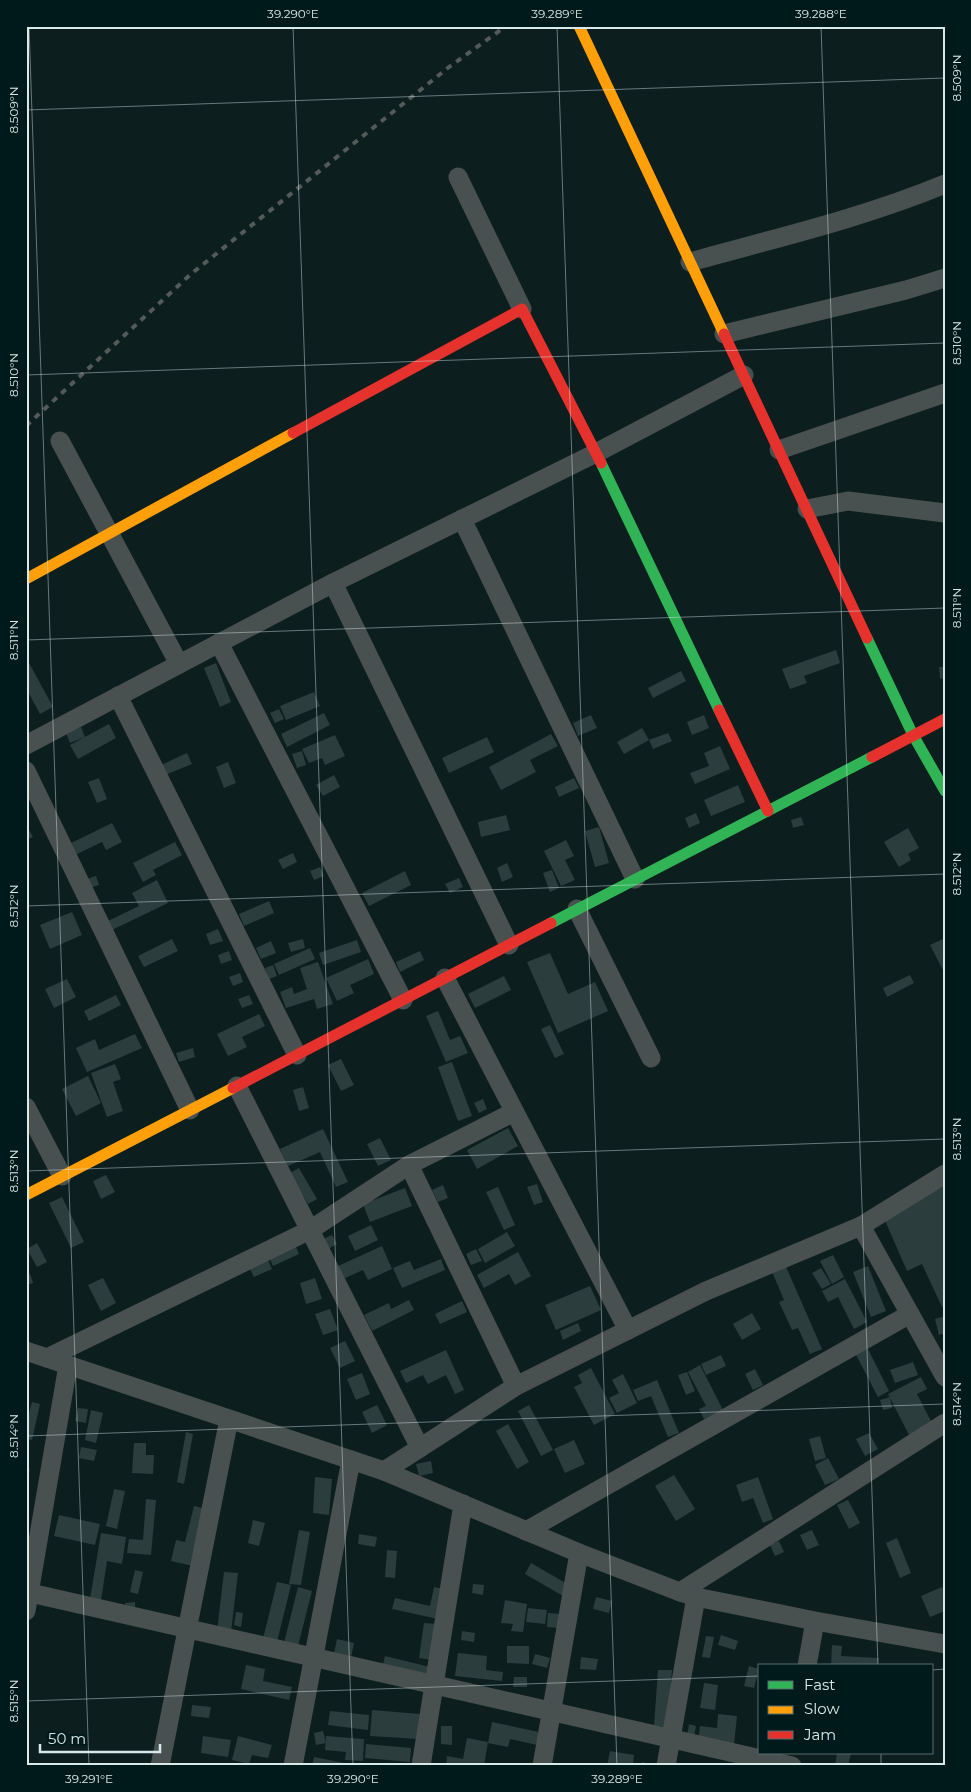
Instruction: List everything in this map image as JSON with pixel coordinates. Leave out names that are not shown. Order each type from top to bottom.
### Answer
[{"type":"street","points":[[579,26],[913,735],[945,791]]},
{"type":"street","points":[[458,177],[522,309],[596,453],[768,811]]},
{"type":"street","points":[[690,262],[842,220],[945,184]]},
{"type":"street","points":[[724,334],[906,290],[945,278]]},
{"type":"street","points":[[26,579],[110,535],[522,309]]},
{"type":"street","points":[[26,745],[333,583],[596,453],[744,375]]},
{"type":"street","points":[[779,450],[945,393]]},
{"type":"street","points":[[60,441],[179,664]]},
{"type":"street","points":[[807,509],[848,501],[945,513]]},
{"type":"street","points":[[462,519],[635,879]]},
{"type":"street","points":[[333,583],[509,945]]},
{"type":"street","points":[[219,643],[403,1000]]},
{"type":"street","points":[[118,696],[297,1055]]},
{"type":"street","points":[[26,1195],[945,719]]},
{"type":"street","points":[[26,771],[190,1110]]},
{"type":"street","points":[[577,909],[651,1058]]},
{"type":"street","points":[[445,978],[628,1330]]},
{"type":"street","points":[[237,1086],[420,1448]]},
{"type":"street","points":[[26,1107],[62,1176]]},
{"type":"street","points":[[47,1358],[310,1230],[409,1165],[514,1112]]},
{"type":"street","points":[[409,1165],[516,1386]]},
{"type":"street","points":[[384,1471],[516,1386],[706,1291],[861,1226],[945,1174]]},
{"type":"street","points":[[861,1226],[945,1377]]},
{"type":"street","points":[[526,1531],[910,1314]]},
{"type":"street","points":[[26,1351],[384,1471],[579,1553],[688,1594],[815,1621],[945,1644]]},
{"type":"street","points":[[68,1365],[27,1598],[187,1628],[790,1766]]},
{"type":"street","points":[[160,1766],[229,1419]]},
{"type":"street","points":[[666,1766],[688,1594],[945,1424]]},
{"type":"street","points":[[293,1766],[351,1460]]},
{"type":"street","points":[[421,1766],[464,1504]]},
{"type":"street","points":[[542,1766],[579,1553]]},
{"type":"street","points":[[807,1664],[815,1621]]},
{"type":"building","points":[[836,650],[840,663],[804,676],[807,683],[790,689],[782,669]]},
{"type":"building","points":[[28,661],[53,707],[40,714],[26,688],[26,662]]},
{"type":"building","points":[[216,663],[231,702],[220,707],[204,668]]},
{"type":"building","points":[[939,667],[945,667],[945,678],[940,679]]},
{"type":"building","points":[[681,671],[686,681],[653,698],[648,688]]},
{"type":"building","points":[[314,692],[320,706],[286,720],[280,706]]},
{"type":"building","points":[[279,709],[284,719],[275,723],[270,713]]},
{"type":"building","points":[[324,713],[330,725],[287,747],[281,734]]},
{"type":"building","points":[[591,715],[597,728],[578,736],[573,723]]},
{"type":"building","points":[[704,715],[709,728],[692,735],[687,722]]},
{"type":"building","points":[[109,724],[116,738],[78,759],[70,745]]},
{"type":"building","points":[[81,727],[85,737],[70,743],[66,733]]},
{"type":"building","points":[[642,728],[649,740],[624,754],[617,742]]},
{"type":"building","points":[[668,733],[672,741],[653,749],[649,740]]},
{"type":"building","points":[[551,734],[558,746],[530,760],[536,772],[501,790],[489,767]]},
{"type":"building","points":[[335,735],[345,756],[325,765],[322,758],[309,763],[302,749]]},
{"type":"building","points":[[487,737],[494,752],[449,773],[442,758]]},
{"type":"building","points":[[720,746],[730,769],[695,784],[690,773],[709,766],[704,753]]},
{"type":"building","points":[[302,751],[306,765],[297,768],[292,754]]},
{"type":"building","points":[[187,753],[192,764],[165,775],[161,765]]},
{"type":"building","points":[[228,762],[236,783],[224,788],[216,767]]},
{"type":"building","points":[[334,775],[340,787],[323,796],[316,785]]},
{"type":"building","points":[[99,778],[107,799],[97,803],[88,782]]},
{"type":"building","points":[[574,778],[579,788],[559,797],[555,787]]},
{"type":"building","points":[[738,785],[745,802],[711,816],[704,800]]},
{"type":"building","points":[[696,813],[700,823],[689,828],[685,818]]},
{"type":"building","points":[[506,815],[510,830],[481,837],[478,822]]},
{"type":"building","points":[[801,817],[804,825],[793,828],[791,820]]},
{"type":"building","points":[[112,823],[122,842],[106,850],[102,842],[75,855],[69,844]]},
{"type":"building","points":[[599,827],[609,863],[595,867],[585,831]]},
{"type":"building","points":[[26,828],[28,828],[33,837],[26,840]]},
{"type":"building","points":[[908,828],[919,848],[908,854],[911,860],[899,867],[884,842]]},
{"type":"building","points":[[566,840],[574,856],[565,860],[575,880],[561,886],[544,851]]},
{"type":"building","points":[[175,842],[182,855],[153,870],[156,875],[143,882],[133,863]]},
{"type":"building","points":[[293,853],[297,862],[283,869],[278,860]]},
{"type":"building","points":[[507,863],[513,877],[502,882],[497,868]]},
{"type":"building","points":[[320,867],[324,876],[314,880],[310,871]]},
{"type":"building","points":[[552,870],[559,888],[550,892],[543,873]]},
{"type":"building","points":[[405,871],[411,885],[369,906],[362,893]]},
{"type":"building","points":[[96,876],[99,885],[90,888],[87,879]]},
{"type":"building","points":[[459,878],[463,887],[450,893],[445,884]]},
{"type":"building","points":[[157,880],[168,903],[112,930],[108,921],[139,906],[132,893]]},
{"type":"building","points":[[269,901],[274,913],[244,926],[239,914]]},
{"type":"building","points":[[72,912],[82,935],[50,949],[40,925]]},
{"type":"building","points":[[218,929],[223,941],[210,945],[206,934]]},
{"type":"building","points":[[945,938],[945,974],[930,945]]},
{"type":"building","points":[[172,939],[178,951],[144,967],[138,956]]},
{"type":"building","points":[[303,939],[305,948],[291,952],[288,943]]},
{"type":"building","points":[[357,940],[361,952],[323,965],[319,953]]},
{"type":"building","points":[[271,941],[276,953],[261,959],[256,948]]},
{"type":"building","points":[[310,948],[315,959],[279,975],[274,964]]},
{"type":"building","points":[[229,951],[232,960],[221,964],[218,955]]},
{"type":"building","points":[[420,951],[424,960],[400,972],[396,962]]},
{"type":"building","points":[[550,953],[568,994],[595,982],[608,1011],[558,1033],[527,962]]},
{"type":"building","points":[[368,959],[374,974],[350,985],[354,993],[337,1001],[326,978]]},
{"type":"building","points":[[318,962],[333,1004],[317,1009],[314,999],[286,1008],[280,992],[292,987],[294,994],[307,989],[300,968]]},
{"type":"building","points":[[273,965],[277,976],[269,979],[265,968]]},
{"type":"building","points":[[240,973],[243,982],[233,986],[229,977]]},
{"type":"building","points":[[910,975],[914,983],[887,997],[883,988]]},
{"type":"building","points":[[504,976],[511,990],[475,1008],[468,994]]},
{"type":"building","points":[[67,979],[76,997],[54,1008],[45,989]]},
{"type":"building","points":[[116,995],[121,1005],[89,1021],[84,1011]]},
{"type":"building","points":[[249,995],[253,1004],[242,1008],[238,999]]},
{"type":"building","points":[[438,1011],[450,1040],[460,1036],[468,1053],[446,1062],[426,1016]]},
{"type":"building","points":[[259,1014],[265,1026],[242,1037],[247,1047],[228,1056],[217,1034]]},
{"type":"building","points":[[550,1025],[564,1054],[555,1058],[541,1029]]},
{"type":"building","points":[[135,1034],[142,1048],[87,1072],[76,1048],[95,1039],[99,1050]]},
{"type":"building","points":[[193,1048],[195,1057],[179,1062],[176,1053]]},
{"type":"building","points":[[341,1059],[354,1085],[341,1091],[328,1065]]},
{"type":"building","points":[[452,1062],[472,1116],[458,1121],[438,1067]]},
{"type":"building","points":[[115,1064],[121,1079],[113,1082],[123,1111],[107,1117],[91,1073]]},
{"type":"building","points":[[88,1076],[101,1103],[76,1116],[62,1089]]},
{"type":"building","points":[[303,1087],[309,1108],[299,1111],[293,1090]]},
{"type":"building","points":[[483,1099],[487,1109],[479,1113],[474,1103]]},
{"type":"building","points":[[508,1128],[518,1146],[477,1169],[467,1150]]},
{"type":"building","points":[[323,1129],[348,1182],[336,1187],[320,1152],[288,1166],[280,1149]]},
{"type":"building","points":[[380,1138],[391,1160],[378,1166],[367,1144]]},
{"type":"building","points":[[299,1168],[317,1199],[308,1204],[290,1173]]},
{"type":"building","points":[[106,1175],[115,1192],[101,1199],[93,1181]]},
{"type":"building","points":[[945,1180],[945,1306],[942,1307],[922,1264],[907,1271],[880,1209]]},
{"type":"building","points":[[537,1184],[543,1202],[534,1205],[527,1187]]},
{"type":"building","points":[[443,1185],[448,1198],[438,1202],[432,1190]]},
{"type":"building","points":[[498,1187],[515,1225],[504,1230],[486,1192]]},
{"type":"building","points":[[405,1188],[412,1206],[370,1222],[363,1204]]},
{"type":"building","points":[[62,1197],[84,1242],[71,1248],[49,1203]]},
{"type":"building","points":[[371,1225],[378,1240],[355,1251],[348,1236]]},
{"type":"building","points":[[507,1232],[515,1246],[485,1263],[478,1249]]},
{"type":"building","points":[[332,1235],[337,1244],[328,1249],[323,1239]]},
{"type":"building","points":[[293,1240],[299,1254],[273,1266],[267,1252]]},
{"type":"building","points":[[37,1243],[47,1262],[37,1267],[27,1249]]},
{"type":"building","points":[[382,1246],[392,1269],[368,1280],[363,1270],[343,1279],[338,1266]]},
{"type":"building","points":[[476,1249],[482,1261],[471,1265],[466,1254]]},
{"type":"building","points":[[518,1252],[531,1276],[515,1285],[509,1274],[484,1288],[477,1275]]},
{"type":"building","points":[[833,1255],[844,1277],[832,1284],[820,1261]]},
{"type":"building","points":[[267,1258],[272,1269],[254,1277],[249,1267]]},
{"type":"building","points":[[441,1259],[445,1270],[402,1288],[393,1268],[410,1261],[414,1270]]},
{"type":"building","points":[[784,1262],[822,1349],[810,1354],[798,1328],[792,1330],[779,1302],[784,1300],[770,1267]]},
{"type":"building","points":[[868,1266],[886,1311],[871,1317],[853,1272]]},
{"type":"building","points":[[821,1268],[831,1284],[822,1289],[812,1273]]},
{"type":"building","points":[[30,1274],[33,1283],[26,1285],[26,1275]]},
{"type":"building","points":[[103,1278],[116,1303],[101,1311],[88,1285]]},
{"type":"building","points":[[315,1278],[322,1299],[306,1304],[300,1283]]},
{"type":"building","points":[[845,1279],[867,1322],[854,1329],[838,1297],[828,1302],[822,1291]]},
{"type":"building","points":[[590,1286],[601,1310],[556,1330],[545,1305]]},
{"type":"building","points":[[409,1300],[414,1310],[372,1331],[364,1315],[389,1303],[391,1309]]},
{"type":"building","points":[[462,1301],[467,1312],[440,1324],[435,1314]]},
{"type":"building","points":[[330,1309],[338,1330],[323,1335],[315,1314]]},
{"type":"building","points":[[752,1313],[761,1329],[742,1340],[733,1324]]},
{"type":"building","points":[[945,1316],[945,1333],[939,1335],[935,1319]]},
{"type":"building","points":[[578,1323],[581,1331],[563,1340],[560,1331]]},
{"type":"building","points":[[345,1341],[355,1361],[340,1368],[330,1348]]},
{"type":"building","points":[[867,1347],[889,1391],[878,1397],[855,1353]]},
{"type":"building","points":[[446,1350],[464,1390],[455,1394],[446,1375],[428,1384],[423,1375],[406,1383],[400,1371]]},
{"type":"building","points":[[721,1355],[726,1366],[706,1375],[701,1364]]},
{"type":"building","points":[[913,1362],[918,1375],[895,1383],[890,1370]]},
{"type":"building","points":[[700,1365],[723,1410],[704,1419],[699,1409],[706,1406],[688,1372]]},
{"type":"building","points":[[591,1368],[615,1414],[594,1425],[574,1387],[582,1383],[578,1375]]},
{"type":"building","points":[[755,1369],[763,1385],[753,1390],[745,1374]]},
{"type":"building","points":[[687,1372],[695,1391],[686,1395],[678,1375]]},
{"type":"building","points":[[362,1373],[370,1394],[356,1400],[347,1379]]},
{"type":"building","points":[[623,1374],[637,1403],[617,1413],[609,1398],[619,1393],[612,1380]]},
{"type":"building","points":[[921,1377],[927,1389],[917,1394],[932,1423],[909,1435],[888,1394]]},
{"type":"building","points":[[657,1380],[679,1433],[668,1437],[651,1396],[638,1401],[633,1390]]},
{"type":"building","points":[[890,1397],[892,1408],[883,1410],[880,1400]]},
{"type":"building","points":[[32,1402],[40,1404],[32,1440],[26,1439],[26,1424]]},
{"type":"building","points":[[377,1405],[387,1425],[372,1433],[362,1412]]},
{"type":"building","points":[[529,1405],[553,1450],[541,1456],[518,1411]]},
{"type":"building","points":[[78,1408],[88,1409],[86,1423],[75,1421]]},
{"type":"building","points":[[91,1410],[103,1413],[96,1443],[85,1440]]},
{"type":"building","points":[[508,1424],[529,1462],[517,1469],[496,1431]]},
{"type":"building","points":[[186,1432],[193,1434],[184,1484],[177,1482]]},
{"type":"building","points":[[869,1433],[878,1449],[865,1456],[856,1439]]},
{"type":"building","points":[[820,1436],[826,1458],[815,1461],[809,1439]]},
{"type":"building","points":[[574,1440],[585,1464],[565,1473],[554,1449]]},
{"type":"building","points":[[134,1443],[146,1443],[146,1455],[154,1455],[153,1474],[132,1473]]},
{"type":"building","points":[[81,1447],[97,1450],[94,1461],[79,1458]]},
{"type":"building","points":[[828,1458],[839,1479],[825,1485],[815,1465]]},
{"type":"building","points":[[431,1461],[433,1473],[419,1476],[416,1464]]},
{"type":"building","points":[[26,1468],[30,1469],[27,1482],[26,1482]]},
{"type":"building","points":[[674,1475],[695,1509],[676,1521],[655,1486]]},
{"type":"building","points":[[315,1477],[332,1479],[329,1515],[313,1513]]},
{"type":"building","points":[[758,1477],[773,1519],[763,1523],[753,1498],[742,1502],[736,1485]]},
{"type":"building","points":[[114,1489],[125,1491],[117,1529],[106,1526]]},
{"type":"building","points":[[146,1499],[156,1500],[151,1555],[127,1553],[129,1539],[143,1540]]},
{"type":"building","points":[[848,1500],[860,1523],[849,1529],[837,1505]]},
{"type":"building","points":[[194,1506],[207,1509],[193,1566],[171,1561],[176,1540],[185,1542]]},
{"type":"building","points":[[59,1515],[100,1524],[95,1545],[54,1536]]},
{"type":"building","points":[[253,1520],[265,1523],[259,1546],[248,1543]]},
{"type":"building","points":[[299,1530],[310,1532],[301,1585],[289,1584]]},
{"type":"building","points":[[812,1530],[819,1545],[807,1550],[800,1535]]},
{"type":"building","points":[[101,1533],[126,1537],[122,1564],[107,1561],[100,1607],[89,1605]]},
{"type":"building","points":[[359,1534],[377,1537],[375,1547],[358,1544]]},
{"type":"building","points":[[897,1538],[911,1573],[900,1578],[886,1543]]},
{"type":"building","points":[[779,1541],[784,1552],[775,1556],[770,1545]]},
{"type":"building","points":[[387,1550],[397,1551],[395,1578],[385,1577]]},
{"type":"building","points":[[531,1563],[569,1585],[563,1596],[525,1574]]},
{"type":"building","points":[[135,1570],[143,1572],[138,1594],[130,1592]]},
{"type":"building","points":[[224,1572],[238,1573],[231,1632],[217,1631]]},
{"type":"building","points":[[277,1582],[291,1585],[276,1646],[262,1643]]},
{"type":"building","points":[[473,1584],[484,1585],[483,1595],[472,1593]]},
{"type":"building","points":[[298,1587],[312,1591],[297,1650],[283,1647]]},
{"type":"building","points":[[434,1587],[445,1589],[438,1619],[392,1609],[395,1598],[430,1606]]},
{"type":"building","points":[[942,1587],[945,1594],[945,1611],[930,1617],[921,1596]]},
{"type":"building","points":[[596,1597],[612,1601],[609,1613],[593,1609]]},
{"type":"building","points":[[505,1600],[527,1604],[523,1632],[511,1631],[513,1624],[501,1623]]},
{"type":"building","points":[[135,1602],[135,1614],[125,1615],[125,1603]]},
{"type":"building","points":[[528,1608],[547,1610],[545,1624],[526,1622]]},
{"type":"building","points":[[236,1612],[243,1613],[241,1627],[234,1625]]},
{"type":"building","points":[[548,1613],[560,1614],[559,1628],[547,1627]]},
{"type":"building","points":[[424,1623],[437,1624],[432,1660],[419,1658]]},
{"type":"building","points":[[462,1631],[475,1633],[474,1642],[461,1640]]},
{"type":"building","points":[[721,1635],[738,1641],[735,1650],[718,1645]]},
{"type":"building","points":[[706,1636],[714,1637],[710,1658],[702,1657]]},
{"type":"building","points":[[337,1639],[354,1643],[350,1662],[333,1658]]},
{"type":"building","points":[[832,1645],[842,1646],[841,1656],[879,1658],[878,1664],[831,1664]]},
{"type":"building","points":[[507,1646],[529,1646],[529,1664],[507,1663]]},
{"type":"building","points":[[458,1653],[487,1656],[486,1670],[503,1672],[502,1681],[455,1676]]},
{"type":"building","points":[[535,1654],[550,1658],[547,1668],[532,1664]]},
{"type":"building","points":[[385,1656],[430,1667],[427,1679],[382,1669]]},
{"type":"building","points":[[581,1657],[598,1659],[596,1670],[580,1669]]},
{"type":"building","points":[[246,1665],[265,1669],[263,1681],[292,1687],[289,1700],[241,1689]]},
{"type":"building","points":[[749,1666],[758,1669],[754,1688],[744,1686]]},
{"type":"building","points":[[658,1670],[672,1670],[668,1727],[654,1726]]},
{"type":"building","points":[[514,1677],[527,1677],[527,1687],[513,1687]]},
{"type":"building","points":[[704,1683],[718,1685],[715,1710],[700,1708]]},
{"type":"building","points":[[192,1705],[211,1707],[209,1718],[191,1716]]},
{"type":"building","points":[[372,1710],[420,1714],[418,1739],[370,1736]]},
{"type":"building","points":[[330,1711],[369,1715],[368,1730],[328,1725]]},
{"type":"building","points":[[718,1714],[737,1716],[734,1745],[698,1741],[700,1726],[717,1728]]},
{"type":"building","points":[[492,1722],[539,1732],[537,1745],[510,1739],[508,1747],[488,1743]]},
{"type":"building","points":[[689,1724],[696,1726],[694,1737],[687,1736]]},
{"type":"building","points":[[441,1726],[452,1726],[452,1745],[441,1744]]},
{"type":"building","points":[[323,1731],[326,1743],[316,1745],[314,1733]]},
{"type":"building","points":[[203,1736],[231,1740],[228,1757],[201,1753]]},
{"type":"building","points":[[238,1736],[272,1745],[268,1758],[252,1755],[249,1764],[232,1760]]},
{"type":"building","points":[[326,1736],[364,1739],[363,1761],[345,1760],[346,1752],[325,1750]]},
{"type":"building","points":[[467,1738],[488,1742],[484,1766],[446,1766],[447,1756],[463,1759]]},
{"type":"building","points":[[366,1744],[411,1748],[410,1762],[365,1758]]},
{"type":"building","points":[[610,1751],[634,1755],[633,1766],[607,1766]]},
{"type":"building","points":[[837,1754],[851,1754],[848,1766],[835,1766]]},
{"type":"building","points":[[314,1757],[354,1765],[354,1766],[312,1766]]},
{"type":"building","points":[[642,1762],[654,1765],[654,1766],[642,1766]]},
{"type":"railway","points":[[26,426],[191,274],[449,67],[506,26]]},
{"type":"traffic: fast","points":[[601,463],[719,710]]},
{"type":"traffic: fast","points":[[867,638],[913,735],[945,791]]},
{"type":"traffic: fast","points":[[551,923],[872,757]]},
{"type":"traffic: slow","points":[[579,26],[724,334]]},
{"type":"traffic: slow","points":[[26,579],[293,433]]},
{"type":"traffic: slow","points":[[26,1195],[233,1088]]},
{"type":"traffic: jam","points":[[293,433],[522,309],[601,463]]},
{"type":"traffic: jam","points":[[724,334],[867,638]]},
{"type":"traffic: jam","points":[[719,710],[768,811]]},
{"type":"traffic: jam","points":[[872,757],[945,719]]},
{"type":"traffic: jam","points":[[233,1088],[551,923]]}]
